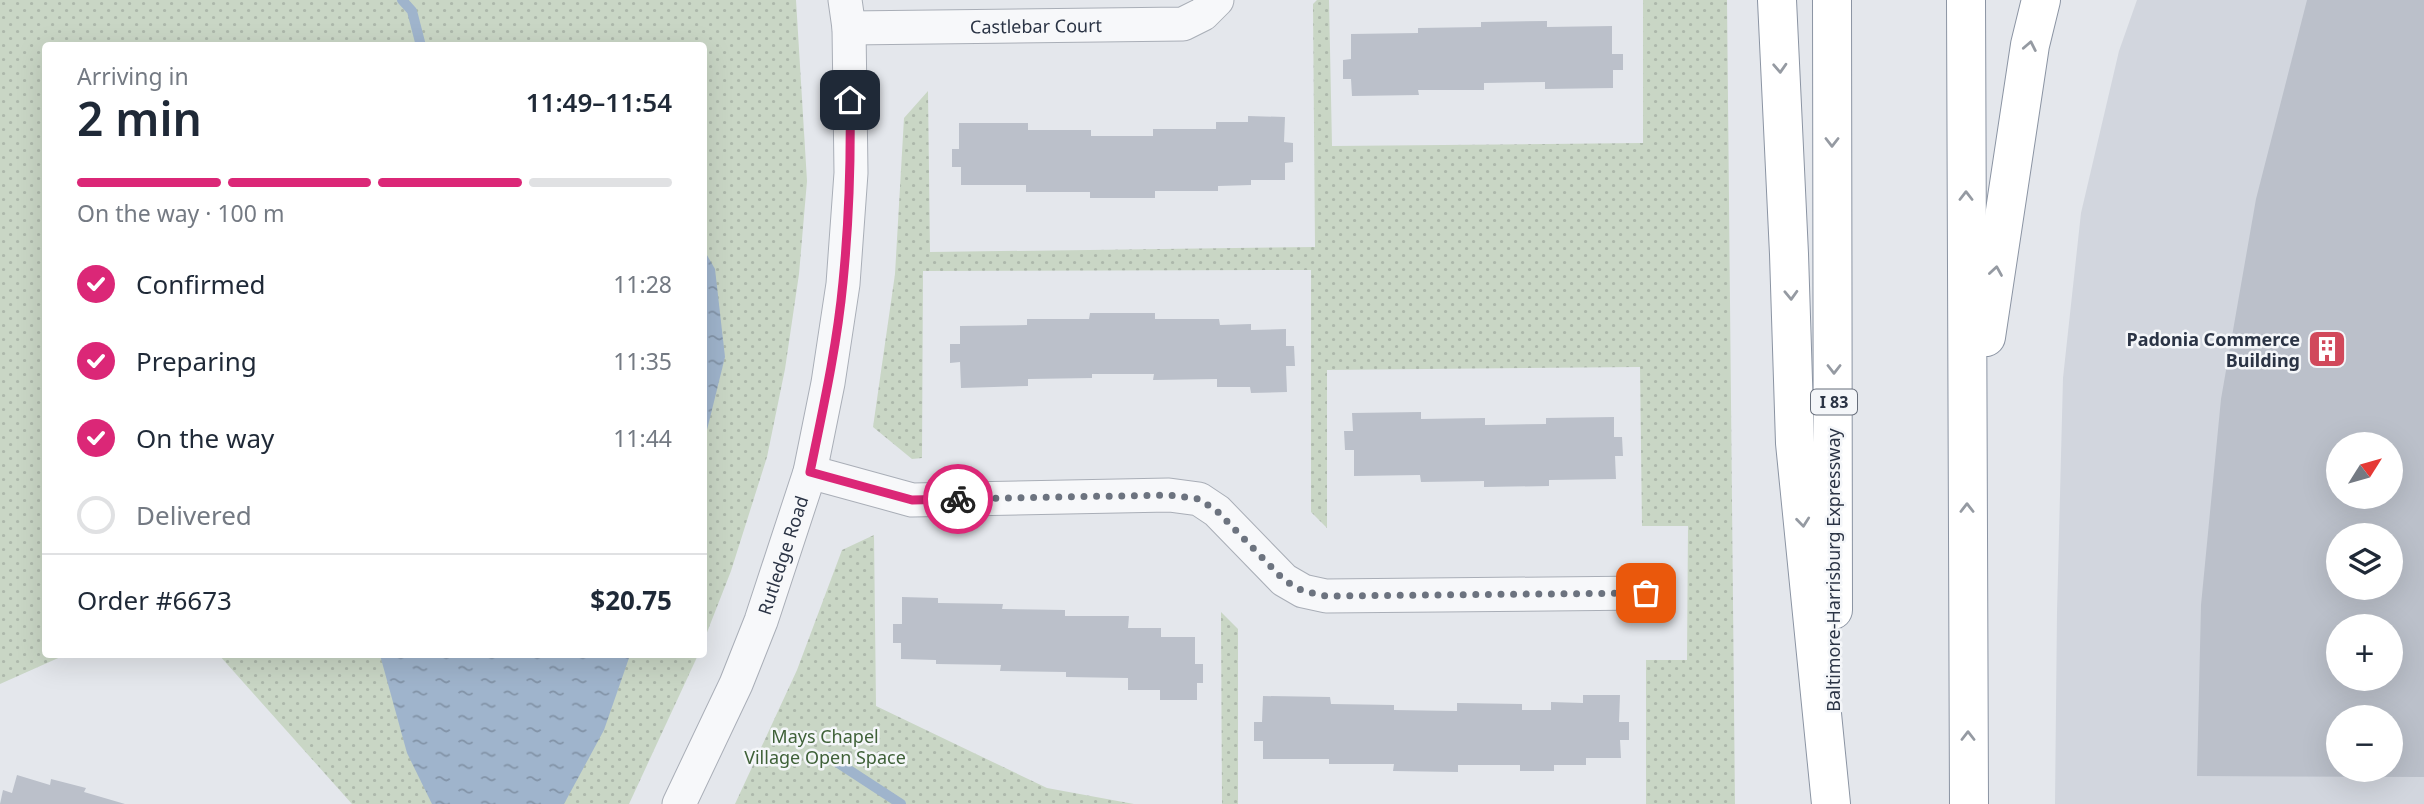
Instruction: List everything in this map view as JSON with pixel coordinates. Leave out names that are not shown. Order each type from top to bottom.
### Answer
[{"type":"highway","points":[[1777,0],[1790,254],[1795,443],[1832,804]]},
{"type":"highway","name":"Baltimore-Harrisburg Expressway","points":[[1832,0],[1832,804]]},
{"type":"highway","points":[[1966,0],[1969,804]]},
{"type":"highway","points":[[1967,460],[2030,45],[2040,0]]},
{"type":"street","name":"Castlebar Court","points":[[847,14],[1183,24],[1203,14],[1217,0]]},
{"type":"street","name":"Rutledge Road","points":[[679,804],[736,684],[761,621],[810,472],[828,383],[843,284],[851,173],[847,14]]},
{"type":"street","points":[[810,472],[912,500],[1169,495],[1199,499],[1217,511],[1284,580],[1303,591],[1326,596],[1646,593]]},
{"type":"shaded area","points":[[2137,0],[2424,0],[2424,804],[2055,804],[2063,378],[2081,213],[2119,51]]},
{"type":"green space","points":[[0,0],[796,0],[807,181],[799,274],[785,369],[767,457],[731,571],[707,632],[707,42],[42,42],[42,658],[58,658],[0,684]]},
{"type":"green space","points":[[1317,0],[1329,0],[1332,146],[1643,143],[1643,0],[1727,0],[1735,804],[1646,804],[1646,660],[1687,660],[1688,526],[1642,526],[1640,367],[1327,370],[1327,528],[1311,512],[1311,270],[923,271],[922,458],[912,459],[873,427],[895,274],[904,118],[928,91],[930,252],[1315,247],[1313,4]]},
{"type":"green space","name":"Mays Chapel Village Open Space","points":[[874,535],[876,706],[1047,788],[1134,804],[735,804],[797,670],[842,550]]},
{"type":"green space","points":[[1221,612],[1238,629],[1238,804],[1222,804]]},
{"type":"green space","points":[[222,658],[697,658],[629,804],[352,804]]},
{"type":"water","points":[[707,255],[715,269],[725,357],[707,430]]},
{"type":"water","points":[[381,658],[629,658],[604,730],[564,804],[432,804],[407,753]]},
{"type":"building","name":"Padonia Commerce Building","points":[[2307,0],[2424,0],[2424,777],[2403,777],[2403,705],[2326,705],[2326,777],[2197,776],[2201,605],[2221,399],[2256,199]]},
{"type":"building","points":[[1547,21],[1547,27],[1612,26],[1612,54],[1623,54],[1623,70],[1613,70],[1613,88],[1545,89],[1545,82],[1484,83],[1484,90],[1418,90],[1419,95],[1352,96],[1351,79],[1343,79],[1343,60],[1351,59],[1351,34],[1418,33],[1418,28],[1481,27],[1481,22]]},
{"type":"building","points":[[1248,116],[1285,117],[1284,142],[1293,143],[1293,162],[1285,163],[1285,180],[1251,180],[1251,185],[1218,186],[1218,191],[1155,191],[1155,198],[1090,198],[1090,192],[1026,192],[1026,185],[961,185],[961,167],[952,167],[952,149],[959,149],[959,123],[1028,123],[1028,130],[1091,130],[1091,136],[1153,136],[1153,129],[1216,129],[1216,122],[1248,122]]},
{"type":"building","points":[[1090,313],[1155,313],[1155,319],[1219,319],[1220,325],[1251,324],[1251,330],[1286,329],[1286,346],[1294,346],[1295,366],[1286,366],[1287,392],[1251,393],[1250,387],[1217,387],[1217,379],[1153,380],[1154,374],[1092,374],[1092,378],[1028,379],[1028,386],[961,388],[960,362],[950,363],[950,344],[960,344],[960,326],[1027,325],[1027,319],[1089,319]]},
{"type":"building","points":[[1421,412],[1421,419],[1485,418],[1485,425],[1546,424],[1546,418],[1614,417],[1614,437],[1622,437],[1623,456],[1615,456],[1616,479],[1549,480],[1549,486],[1484,487],[1484,481],[1421,482],[1420,475],[1354,476],[1354,450],[1345,450],[1344,431],[1353,431],[1352,413]]},
{"type":"building","points":[[902,597],[938,598],[938,603],[1003,604],[1002,609],[1065,610],[1065,616],[1129,616],[1128,628],[1161,628],[1161,637],[1195,637],[1195,664],[1203,664],[1203,683],[1197,683],[1197,700],[1160,700],[1160,690],[1128,690],[1128,678],[1066,677],[1066,672],[1000,671],[1001,665],[936,664],[936,660],[901,659],[901,643],[893,643],[893,624],[902,624]]},
{"type":"building","points":[[1583,695],[1620,695],[1619,722],[1629,722],[1629,740],[1620,740],[1621,758],[1586,758],[1586,765],[1554,765],[1554,771],[1520,771],[1520,765],[1458,765],[1458,772],[1393,771],[1394,764],[1329,764],[1329,759],[1263,759],[1263,741],[1254,741],[1254,722],[1262,722],[1263,696],[1330,697],[1331,704],[1394,705],[1394,710],[1457,711],[1457,703],[1522,704],[1522,710],[1551,710],[1551,702],[1583,703]]},
{"type":"building","points":[[17,775],[50,785],[51,779],[86,788],[84,792],[125,804],[0,804],[3,790],[12,793]]},
{"type":"waterway","points":[[402,0],[412,11],[420,42]]},
{"type":"waterway","points":[[829,757],[901,804]]},
{"type":"way so far","points":[[958,499],[1169,495],[1199,499],[1217,511],[1284,580],[1303,591],[1326,596],[1646,593]]},
{"type":"place","name":"Padonia Commerce Building","points":[[2327,349]]},
{"type":"route","points":[[850,100],[851,173],[843,284],[828,383],[810,472],[912,500],[958,499]]}]
